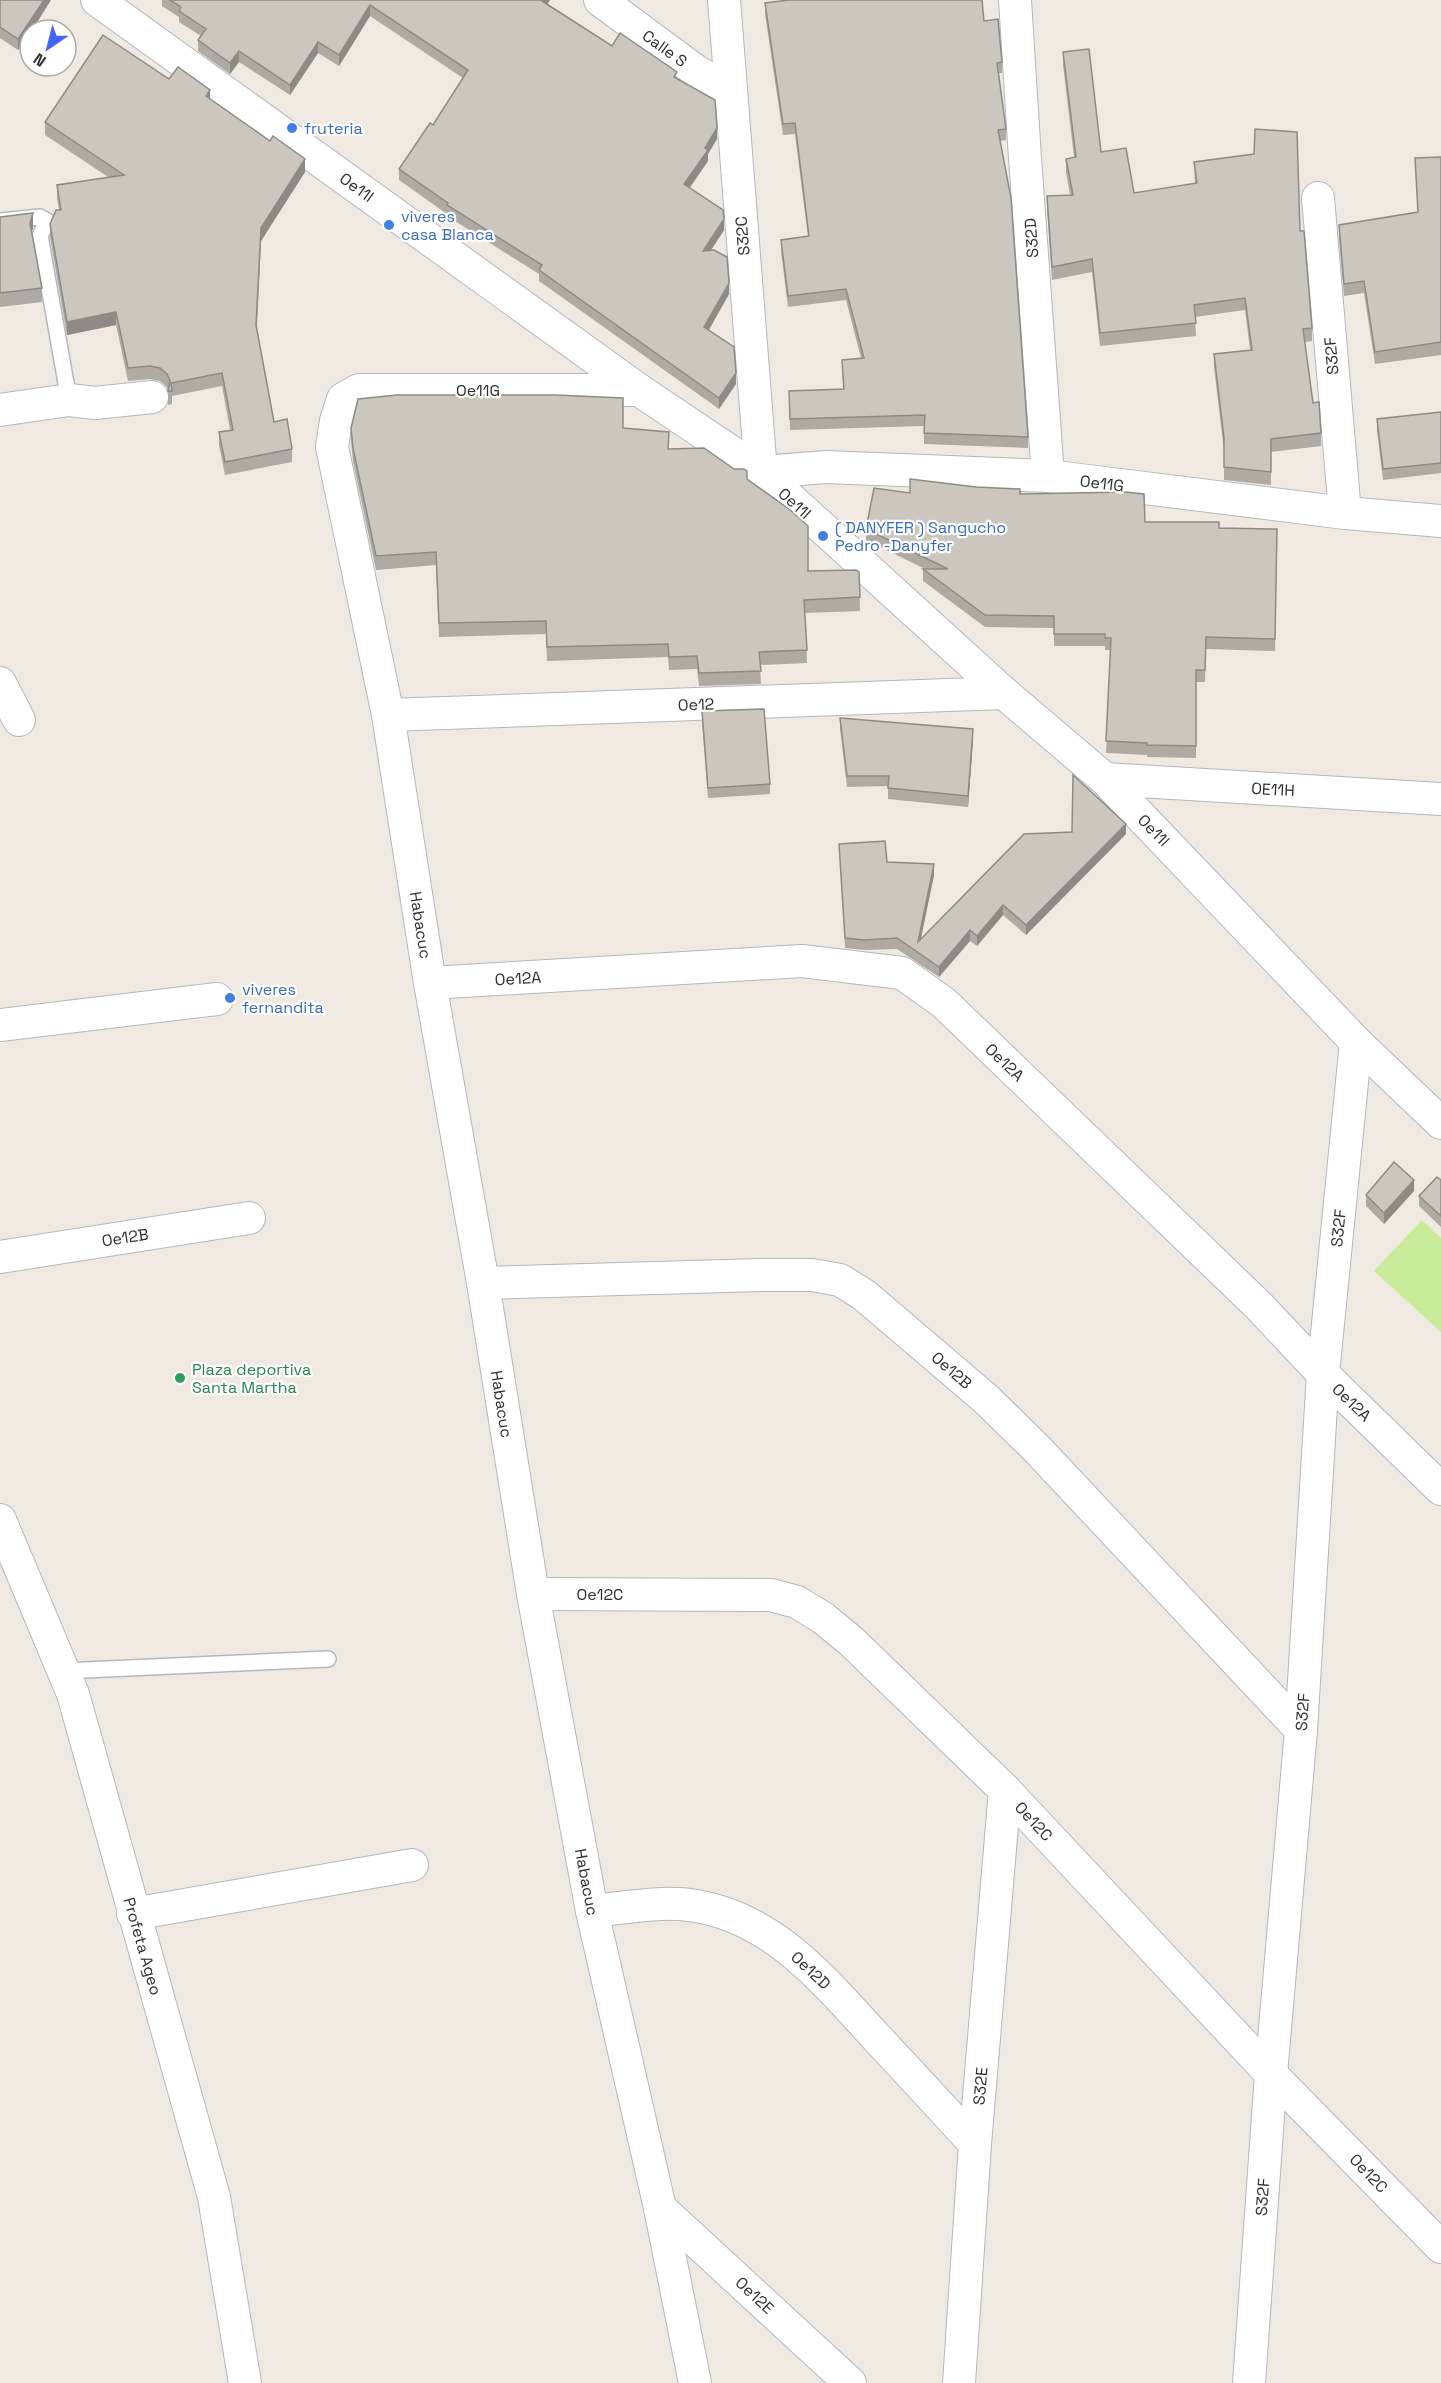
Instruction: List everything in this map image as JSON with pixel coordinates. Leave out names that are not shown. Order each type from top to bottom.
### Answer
[{"type":"street","name":"Oe11l","points":[[97,0],[639,390],[761,472],[1004,693],[1105,779],[1356,1042],[1441,1123]]},
{"type":"street","name":"Calle S","points":[[600,0],[696,71],[731,92]]},
{"type":"street","name":"S32C","points":[[724,0],[761,472]]},
{"type":"street","name":"S32D","points":[[1016,0],[1024,158],[1048,476]]},
{"type":"street","name":"S32F","points":[[1318,198],[1345,513]]},
{"type":"street","name":"Oe11G","points":[[336,421],[343,399],[359,390],[639,390]]},
{"type":"street","points":[[0,410],[69,400],[95,403],[152,397]]},
{"type":"street","name":"Habacuc","points":[[336,421],[332,447],[388,715],[430,983],[483,1283],[533,1594],[592,1911],[660,2208],[695,2383]]},
{"type":"street","name":"Oe11G","points":[[761,472],[826,467],[1048,476],[1345,513],[1441,521]]},
{"type":"street","points":[[0,683],[19,720]]},
{"type":"street","name":"Oe12","points":[[388,715],[1004,693]]},
{"type":"street","name":"OE11H","points":[[1105,779],[1441,799]]},
{"type":"street","name":"Oe12A","points":[[430,983],[802,961],[902,973],[944,1003],[1259,1306],[1323,1374],[1441,1489]]},
{"type":"street","points":[[0,1025],[217,999]]},
{"type":"street","name":"S32F","points":[[1249,2383],[1271,2074],[1301,1730],[1323,1374],[1356,1042]]},
{"type":"street","name":"Oe12B","points":[[0,1257],[249,1218]]},
{"type":"street","name":"Oe12B","points":[[483,1283],[760,1275],[812,1275],[840,1280],[864,1295],[986,1399],[1037,1449],[1301,1730]]},
{"type":"street","name":"Profeta Ageo","points":[[4,1538],[73,1694],[214,2197],[245,2383]]},
{"type":"street","name":"Oe12C","points":[[533,1594],[771,1595],[797,1602],[823,1618],[851,1641],[1005,1790],[1271,2074],[1441,2247]]},
{"type":"street","name":"S32E","points":[[959,2383],[975,2144],[1005,1790]]},
{"type":"street","points":[[133,1914],[412,1865]]},
{"type":"street","name":"Oe12D","points":[[592,1911],[665,1904],[696,1906],[756,1926],[778,1940],[812,1968],[975,2144]]},
{"type":"street","name":"Oe12E","points":[[660,2208],[850,2383]]},
{"type":"lane","points":[[0,221],[40,217],[46,221],[40,236],[69,400]]},
{"type":"lane","points":[[63,1671],[328,1659]]},
{"type":"green space","points":[[1422,1220],[1441,1238],[1441,1332],[1374,1271]]},
{"type":"building","points":[[0,0],[44,0],[32,18],[18,18],[18,39],[0,27]]},
{"type":"building","points":[[170,0],[543,0],[612,46],[620,33],[677,72],[674,77],[715,100],[717,128],[705,148],[708,150],[684,184],[723,210],[724,219],[703,251],[714,250],[727,257],[729,283],[704,327],[734,347],[736,373],[719,398],[539,270],[542,265],[447,205],[448,203],[399,169],[430,123],[433,125],[468,70],[370,5],[339,55],[318,42],[290,85],[239,51],[230,63],[198,40],[206,29],[179,11],[181,7]]},
{"type":"building","points":[[789,0],[982,0],[984,21],[998,19],[1002,62],[997,63],[1006,129],[998,130],[1011,198],[1028,437],[924,433],[925,415],[790,419],[789,391],[844,389],[842,360],[864,358],[846,289],[788,296],[781,240],[809,236],[795,123],[783,124],[765,3]]},
{"type":"building","points":[[103,35],[169,79],[178,67],[210,90],[206,96],[270,141],[273,136],[305,159],[261,228],[256,325],[274,422],[287,419],[292,449],[225,462],[219,432],[233,430],[222,373],[171,383],[172,391],[168,391],[170,381],[167,374],[160,368],[150,366],[128,368],[116,312],[67,322],[50,224],[56,210],[61,210],[57,185],[124,175],[45,122],[74,78],[78,78],[78,72]]},
{"type":"building","points":[[1089,49],[1101,152],[1126,148],[1134,193],[1197,183],[1194,162],[1254,154],[1255,129],[1297,132],[1300,231],[1304,231],[1312,328],[1303,329],[1313,403],[1319,402],[1321,433],[1271,439],[1271,472],[1224,467],[1224,438],[1214,354],[1252,350],[1245,298],[1194,305],[1196,323],[1100,333],[1092,259],[1052,267],[1047,196],[1073,195],[1066,159],[1076,157],[1063,52]]},
{"type":"building","points":[[1441,157],[1441,342],[1375,352],[1364,281],[1344,284],[1339,225],[1418,212],[1415,158]]},
{"type":"building","points":[[33,213],[30,223],[42,288],[0,293],[0,217]]},
{"type":"building","points":[[397,395],[555,395],[623,398],[623,428],[669,432],[668,449],[704,448],[734,469],[747,471],[747,479],[789,509],[808,526],[808,571],[856,570],[859,572],[860,597],[804,600],[807,650],[759,652],[761,671],[699,673],[697,656],[669,657],[668,644],[547,647],[546,621],[439,623],[436,552],[376,556],[353,448],[351,428],[358,399]]},
{"type":"building","points":[[1441,412],[1441,463],[1383,469],[1377,419]]},
{"type":"building","points":[[910,479],[976,487],[1020,489],[1020,494],[1125,492],[1144,494],[1145,522],[1219,522],[1219,528],[1277,529],[1275,639],[1206,637],[1205,670],[1196,670],[1196,746],[1106,741],[1111,638],[1105,638],[1105,634],[1054,634],[1054,616],[985,615],[923,569],[948,569],[866,529],[874,488],[910,493]]},
{"type":"building","points":[[764,709],[770,784],[708,788],[702,711]]},
{"type":"building","points":[[840,718],[973,729],[968,796],[888,788],[889,776],[847,776]]},
{"type":"building","points":[[1073,775],[1126,824],[1026,925],[1003,905],[977,936],[970,930],[939,967],[897,938],[864,940],[845,938],[839,844],[885,841],[887,862],[934,864],[918,942],[1024,834],[1072,832]]},
{"type":"building","points":[[1394,1162],[1414,1180],[1384,1213],[1366,1195]]},
{"type":"building","points":[[1437,1177],[1441,1180],[1441,1216],[1419,1196]]},
{"type":"place","name":"fruteria","points":[[292,128]]},
{"type":"place","name":"viveres casa Blanca","points":[[389,225]]},
{"type":"place","name":"( DANYFER ) Sangucho Pedro -Danyfer","points":[[823,536]]},
{"type":"place","name":"viveres fernandita","points":[[230,998]]},
{"type":"place","name":"Plaza deportiva Santa Martha","points":[[180,1378]]}]
